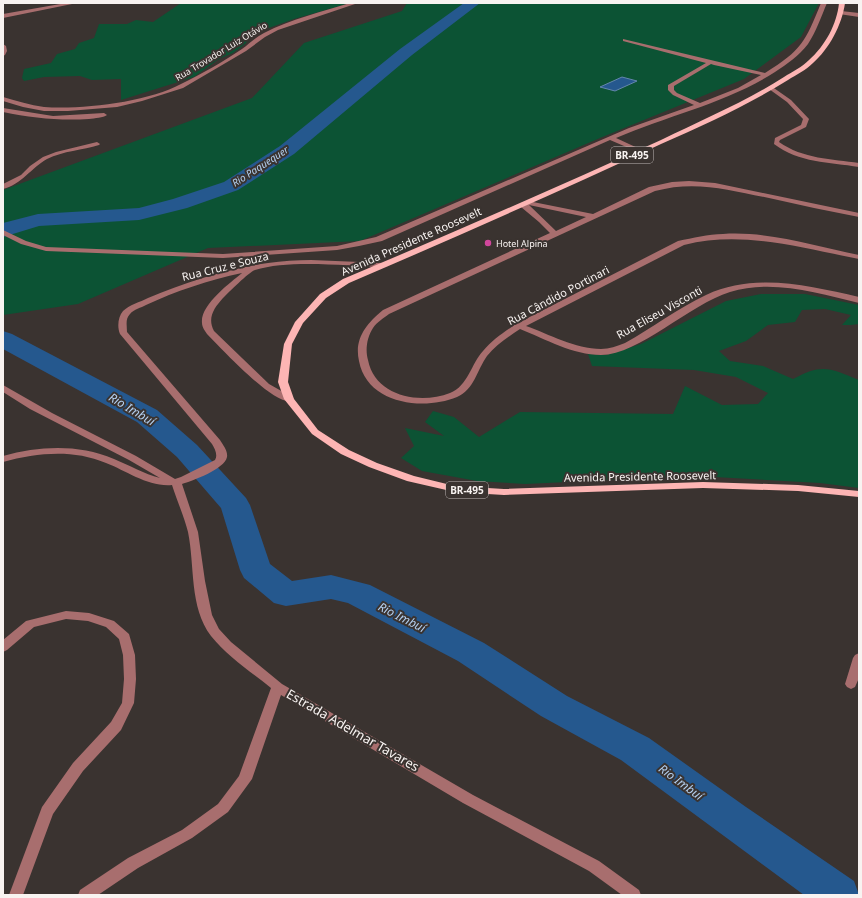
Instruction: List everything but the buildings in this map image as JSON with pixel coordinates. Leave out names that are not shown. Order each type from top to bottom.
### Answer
[{"type":"main road","name":"Avenida Presidente Roosevelt","points":[[842,3],[841,13],[830,38],[822,51],[810,63],[771,88],[713,118],[526,204],[346,281],[323,296],[299,322],[288,344],[283,382],[289,399],[315,432],[345,452],[411,480],[455,489],[504,492],[703,485],[798,488],[859,494]]},
{"type":"street","points":[[3,16],[74,3]]},
{"type":"street","name":"Rua Trovador Luiz Otávio","points":[[3,99],[14,104],[29,107],[60,110],[94,108],[122,103],[181,86],[235,55],[264,35],[279,28],[355,3]]},
{"type":"street","points":[[3,232],[33,246],[46,249],[223,256],[337,248],[379,239],[640,125],[720,98],[767,75],[801,49],[813,32],[824,3]]},
{"type":"street","points":[[841,13],[859,15]]},
{"type":"street","points":[[625,40],[767,75]]},
{"type":"street","points":[[3,46],[3,54]]},
{"type":"street","points":[[699,105],[675,94],[671,90],[671,85],[711,62]]},
{"type":"street","points":[[771,88],[789,101],[806,119],[804,126],[776,139],[776,143],[781,147],[805,156],[859,165]]},
{"type":"street","points":[[21,114],[29,107]]},
{"type":"street","points":[[4,110],[55,119],[104,115]]},
{"type":"street","points":[[610,138],[640,151]]},
{"type":"street","points":[[3,186],[23,176],[32,167],[45,158],[58,153],[97,144]]},
{"type":"street","name":"Rua Cândido Portinari","points":[[859,215],[714,185],[689,183],[672,184],[652,189],[386,312],[370,326],[362,343],[363,362],[367,376],[377,386],[393,396],[415,401],[431,400],[454,395],[469,381],[483,356],[519,326],[681,243],[707,236],[730,236],[776,241],[859,257]]},
{"type":"street","points":[[526,204],[592,216]]},
{"type":"street","points":[[526,204],[554,233]]},
{"type":"street","name":"Rua Cruz e Souza","points":[[176,482],[213,466],[223,455],[216,442],[123,332],[122,323],[124,315],[130,310],[171,291],[215,277],[251,269],[285,263],[384,265]]},
{"type":"street","points":[[251,269],[212,306],[208,311],[206,325],[210,332],[251,373],[266,386],[289,399]]},
{"type":"street","name":"Rua Eliseu Visconti","points":[[519,326],[579,348],[599,352],[628,345],[711,296],[732,289],[779,285],[808,288],[859,300]]},
{"type":"street","points":[[3,388],[43,413],[128,455],[153,471],[176,482]]},
{"type":"street","points":[[3,459],[37,451],[65,451],[101,457],[147,477],[163,482],[176,482]]},
{"type":"street","name":"Estrada Adelmar Tavares","points":[[176,482],[194,532],[199,581],[206,615],[215,632],[227,644],[278,687],[468,799],[594,866],[634,895]]},
{"type":"street","points":[[3,647],[30,624],[66,615],[89,616],[110,624],[124,637],[129,655],[130,673],[128,703],[116,726],[78,767],[47,810],[16,895]]},
{"type":"street","points":[[851,684],[859,658]]},
{"type":"street","points":[[85,895],[100,890],[133,863],[186,834],[223,808],[245,779],[278,687]]},
{"type":"green space","points":[[181,3],[350,3],[294,19],[255,33],[245,44],[233,53],[219,59],[194,77],[121,100],[121,79],[92,80],[80,76],[44,77],[24,81],[22,78],[24,69],[51,63],[57,54],[75,49],[79,43],[94,38],[99,24],[127,24],[136,20],[153,22]]},
{"type":"green space","points":[[407,3],[819,3],[801,37],[744,79],[600,138],[360,241],[208,248],[78,304],[3,315],[3,190],[252,98],[304,43],[402,11]]},
{"type":"green space","points":[[761,294],[805,294],[859,305],[859,324],[842,325],[851,315],[825,309],[802,310],[795,322],[768,325],[746,341],[719,351],[730,361],[763,366],[793,379],[811,371],[826,369],[833,370],[859,380],[859,488],[820,483],[697,476],[525,484],[477,481],[422,471],[401,458],[414,446],[405,428],[444,436],[425,422],[433,411],[454,417],[479,437],[520,412],[673,414],[685,386],[722,405],[758,404],[768,393],[736,377],[694,370],[592,366],[588,354],[606,355],[641,344],[726,301]]},
{"type":"water","points":[[622,77],[637,81],[615,91],[600,87]]},
{"type":"waterway","name":"Rio Paquequer","points":[[3,230],[38,220],[139,214],[180,204],[231,186],[287,150],[406,52],[473,3]]},
{"type":"waterway","name":"Rio Imbuí","points":[[3,339],[147,416],[187,451],[235,505],[256,570],[286,594],[331,587],[358,594],[471,652],[554,706],[635,749],[732,820],[839,895]]},
{"type":"place","name":"Hotel Alpina","points":[[488,243]]}]
